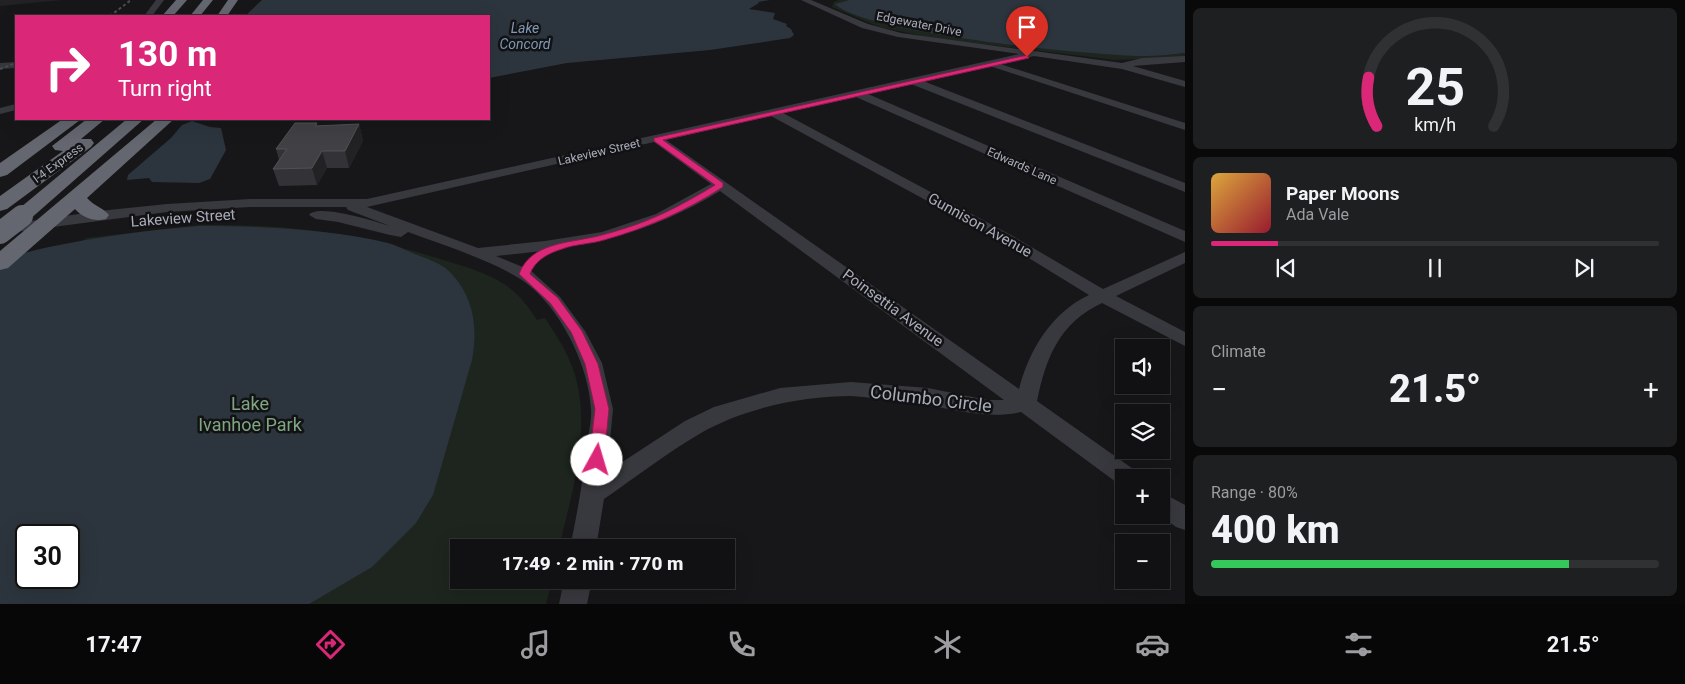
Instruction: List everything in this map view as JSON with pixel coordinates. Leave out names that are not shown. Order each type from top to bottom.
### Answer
[{"type":"highway","points":[[158,15],[169,0]]},
{"type":"highway","points":[[168,15],[182,0]]},
{"type":"highway","points":[[180,15],[194,0]]},
{"type":"highway","points":[[196,15],[208,0]]},
{"type":"highway","points":[[207,15],[219,0]]},
{"type":"highway","points":[[223,15],[233,0]]},
{"type":"highway","points":[[0,162],[56,120]]},
{"type":"highway","points":[[0,171],[73,120]]},
{"type":"highway","name":"I-4 Express","points":[[0,190],[96,120]]},
{"type":"highway","points":[[0,232],[22,216],[117,126],[133,120]]},
{"type":"highway","points":[[117,126],[143,120]]},
{"type":"highway","points":[[3,254],[40,230],[165,120]]},
{"type":"highway","name":"I-4 Express","points":[[0,205],[97,135],[117,126]]},
{"type":"highway","points":[[76,198],[85,209],[99,215]]},
{"type":"street","points":[[149,15],[160,0]]},
{"type":"street","name":"Edgewater Drive","points":[[805,0],[882,31],[926,40],[1094,60],[1185,84]]},
{"type":"street","points":[[816,4],[831,0]]},
{"type":"street","name":"Edgewater Drive","points":[[1033,53],[1122,66]]},
{"type":"street","name":"Lakeview Street","points":[[0,232],[40,230],[173,216],[292,214],[354,205],[1012,61],[1033,53]]},
{"type":"street","points":[[1012,61],[1050,59],[1085,61]]},
{"type":"street","points":[[1122,66],[1142,61],[1185,59]]},
{"type":"street","points":[[994,64],[1185,127]]},
{"type":"street","points":[[914,82],[1185,188]]},
{"type":"street","name":"Edwards Lane","points":[[859,94],[1185,237]]},
{"type":"street","points":[[0,111],[15,108]]},
{"type":"street","name":"Gunnison Avenue","points":[[774,113],[1006,238],[1101,295],[1185,340]]},
{"type":"street","name":"Poinsettia Avenue","points":[[657,139],[1116,469]]},
{"type":"street","points":[[478,253],[561,245],[598,239],[639,226],[690,205],[720,185]]},
{"type":"street","name":"Lakeview Street","points":[[40,230],[99,215],[229,204],[354,205]]},
{"type":"street","points":[[354,205],[428,236],[478,253],[524,274],[554,301],[576,331],[592,364],[602,409],[593,494],[586,539]]},
{"type":"street","points":[[292,214],[339,217],[380,229],[428,236]]},
{"type":"street","points":[[524,274],[527,266],[538,256],[561,245]]},
{"type":"street","points":[[1026,403],[1035,365],[1055,330],[1078,307],[1185,257]]},
{"type":"street","name":"Columbo Circle","points":[[593,494],[700,424],[722,412],[780,396],[850,389],[928,396],[987,408],[1004,408],[1026,403]]},
{"type":"street","points":[[1170,508],[1185,519]]},
{"type":"street","points":[[573,604],[576,589]]},
{"type":"green space","points":[[849,0],[836,4],[837,6],[878,22],[954,37],[1073,51],[1148,56],[1185,53],[1185,57],[1115,60],[932,38],[880,27],[832,7],[834,2]]},
{"type":"green space","name":"Lake Ivanhoe Park","points":[[200,225],[291,228],[348,236],[407,249],[463,266],[496,279],[514,291],[537,320],[545,318],[566,352],[576,379],[580,403],[579,452],[561,539],[450,539],[450,589],[550,589],[546,604],[0,604],[0,303],[86,238]]},
{"type":"water","name":"Lake Concord","points":[[262,0],[770,0],[758,2],[749,9],[775,13],[773,19],[787,24],[786,26],[791,29],[794,35],[790,38],[710,50],[567,63],[490,78],[490,15],[246,15]]},
{"type":"water","points":[[849,0],[1185,0],[1185,53],[1147,56],[1120,55],[1034,47],[934,34],[889,25],[855,15],[835,4]]},
{"type":"water","points":[[192,121],[210,127],[221,128],[226,150],[210,179],[199,183],[152,182],[149,178],[127,180],[128,175],[171,138],[182,125]]},
{"type":"water","name":"Lake Ivanhoe Park","points":[[198,226],[269,228],[342,234],[388,243],[436,262],[450,272],[458,282],[469,302],[472,313],[474,348],[433,495],[416,523],[372,567],[309,604],[0,604],[0,259],[43,248],[123,234]]},
{"type":"building","points":[[295,123],[317,123],[315,126],[359,124],[345,151],[322,151],[312,168],[273,169],[287,149],[276,149]]},
{"type":"railway","points":[[111,15],[131,0]]},
{"type":"railway","points":[[0,69],[15,63]]},
{"type":"route","points":[[597,460],[602,409],[592,364],[576,331],[554,301],[524,274],[527,266],[538,256],[561,245],[618,234],[690,205],[720,185],[657,139],[1027,57]]}]
